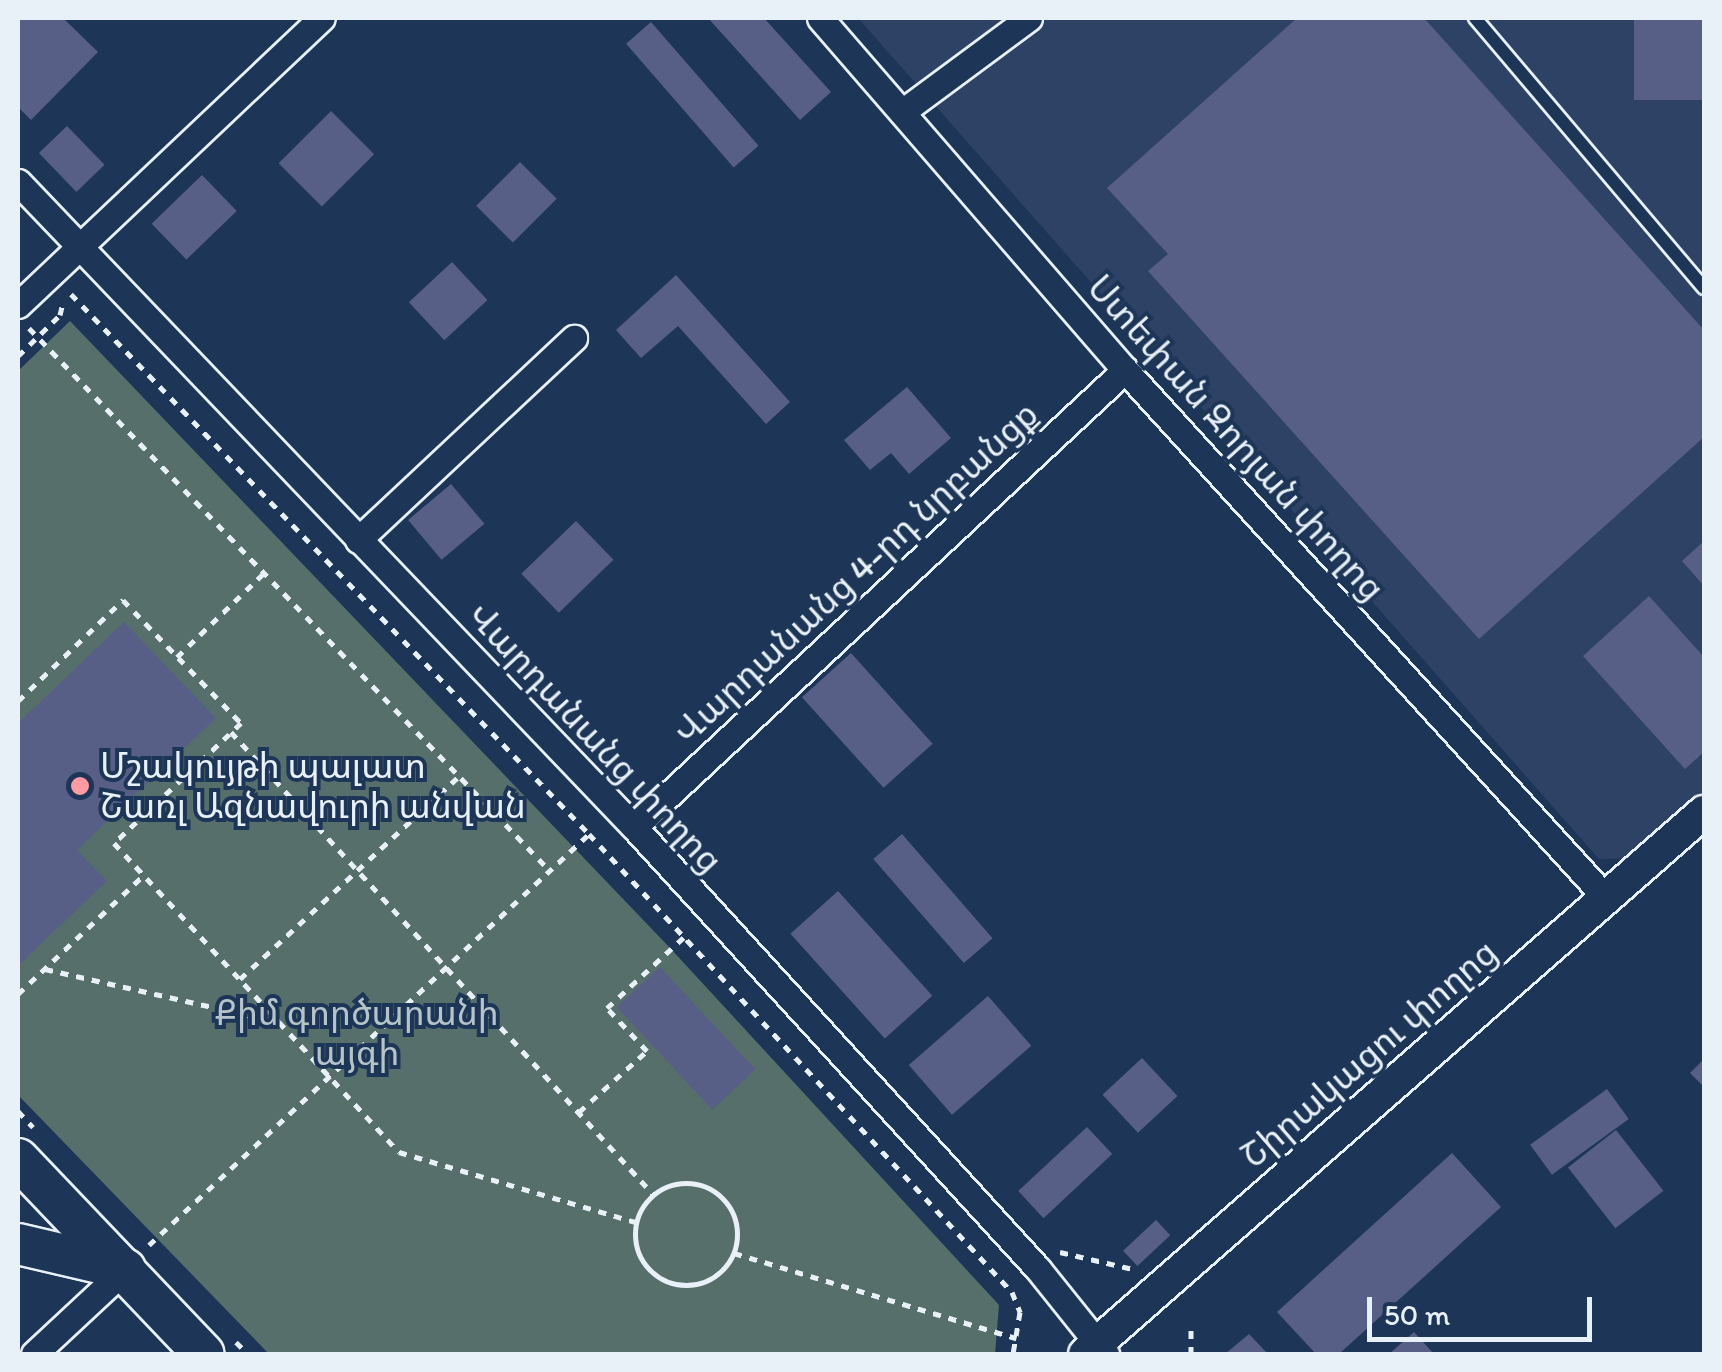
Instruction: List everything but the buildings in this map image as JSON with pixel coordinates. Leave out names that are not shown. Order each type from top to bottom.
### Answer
[{"type":"main road","points":[[18,1158],[136,1258],[204,1354]]},
{"type":"main road","points":[[18,1244],[136,1258]]},
{"type":"street","points":[[18,305],[322,18]]},
{"type":"street","name":"Ստեփան Զորյան փողոց","points":[[820,18],[1125,370],[1607,899]]},
{"type":"street","points":[[902,112],[1028,18]]},
{"type":"street","name":"Վարդանանց փողոց","points":[[18,182],[634,827],[1038,1269],[1096,1351]]},
{"type":"street","points":[[358,540],[574,338]]},
{"type":"street","name":"Վարդանանց 4-րդ նրբանցք","points":[[634,827],[1125,370]]},
{"type":"street","name":"Շիրակացու փողոց","points":[[1096,1351],[1704,812]]},
{"type":"street","points":[[34,1354],[136,1258]]},
{"type":"lane","points":[[1475,18],[1704,288]]},
{"type":"path","points":[[18,356],[60,315],[65,292]]},
{"type":"path","points":[[80,297],[589,834],[1012,1292],[1020,1312],[1013,1354]]},
{"type":"path","points":[[18,316],[550,871]]},
{"type":"path","points":[[177,656],[264,574]]},
{"type":"path","points":[[18,701],[123,600],[240,723],[114,844],[398,1152],[636,1222]]},
{"type":"path","points":[[231,732],[653,1194]]},
{"type":"path","points":[[240,979],[459,776]]},
{"type":"path","points":[[136,1258],[589,834]]},
{"type":"path","points":[[18,994],[144,875]]},
{"type":"path","points":[[579,1112],[647,1051],[607,1008],[684,937]]},
{"type":"path","points":[[45,969],[280,1022]]},
{"type":"path","points":[[684,1182],[716,1191],[736,1218],[734,1253],[712,1278],[678,1285],[648,1269],[635,1238],[636,1222],[653,1194],[684,1182]]},
{"type":"path","points":[[1057,1252],[1144,1272]]},
{"type":"path","points":[[734,1253],[1016,1338]]},
{"type":"path","points":[[1191,1326],[1191,1354]]},
{"type":"shaded area","points":[[858,18],[1704,18],[1704,797],[1635,858],[1599,859]]},
{"type":"green space","name":"Քիմ գործարանի այգի","points":[[70,321],[671,949],[999,1305],[995,1354],[269,1354],[18,1095],[18,371]]},
{"type":"place","name":"Մշակույթի պալատ Շառլ Ազնավուրի անվան","points":[[80,786]]}]
